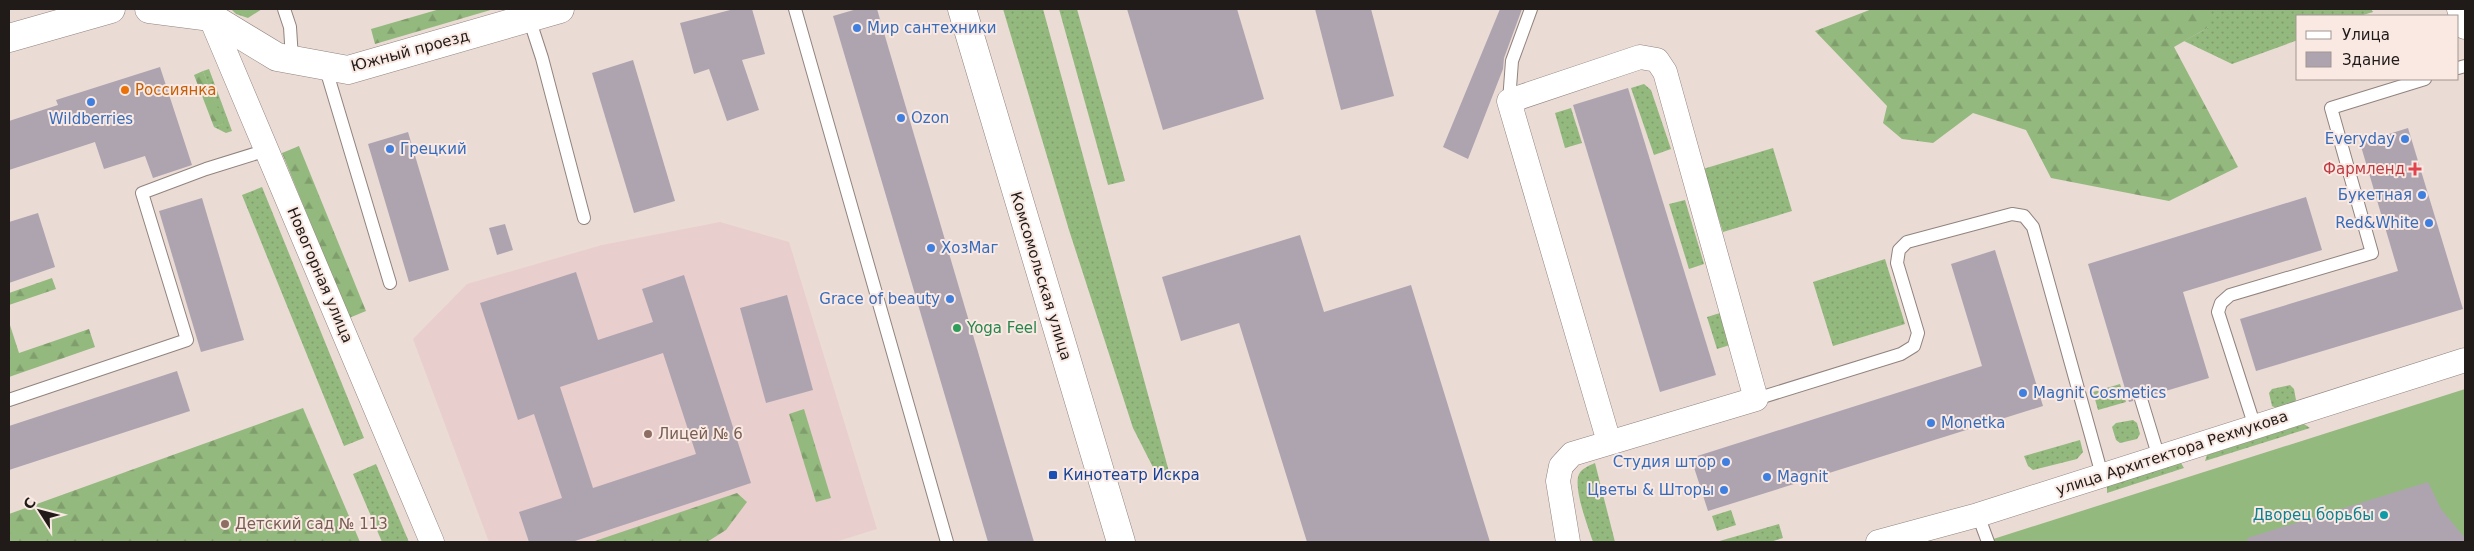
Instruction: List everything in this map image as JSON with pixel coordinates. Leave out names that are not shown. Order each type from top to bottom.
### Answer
[{"type":"main road","points":[[9,38],[111,9]]},
{"type":"main road","name":"Южный проезд","points":[[149,9],[209,13],[277,57],[348,70],[560,9]]},
{"type":"main road","name":"Комсомольская улица","points":[[962,9],[1121,542]]},
{"type":"street","points":[[2459,9],[2465,27]]},
{"type":"street","name":"Новогорная улица","points":[[209,13],[432,542]]},
{"type":"street","points":[[1568,542],[1558,481],[1561,466],[1572,454],[1756,399],[1665,72],[1657,60],[1640,57],[1509,100],[1609,442]]},
{"type":"street","name":"улица Архитектора Рехмукова","points":[[1878,542],[1978,515],[2465,360]]},
{"type":"lane","points":[[284,9],[290,27],[292,59]]},
{"type":"lane","points":[[795,9],[947,542]]},
{"type":"lane","points":[[1509,100],[1512,61],[1531,9]]},
{"type":"lane","points":[[529,18],[584,218]]},
{"type":"lane","points":[[325,66],[390,283]]},
{"type":"lane","points":[[2255,427],[2218,312],[2221,303],[2230,295],[2372,253],[2331,108],[2422,80]]},
{"type":"lane","points":[[9,400],[187,340],[142,193],[206,169],[266,150]]},
{"type":"lane","points":[[1756,399],[1901,354],[1914,346],[1918,333],[1897,262],[1899,250],[1907,242],[2012,214],[2024,216],[2033,227],[2102,475]]},
{"type":"lane","points":[[2141,399],[2159,458]]},
{"type":"lane","points":[[1978,515],[1988,542]]},
{"type":"shaded area","name":"Лицей № 6","points":[[720,222],[789,242],[877,529],[835,542],[489,542],[413,339],[467,284],[602,245]]},
{"type":"green space","points":[[231,9],[262,9],[248,18],[236,14]]},
{"type":"green space","points":[[440,9],[494,9],[375,44],[371,29]]},
{"type":"green space","points":[[1003,9],[1043,9],[1171,479],[1160,481],[1133,428],[1069,230]]},
{"type":"green space","points":[[1059,9],[1077,9],[1125,181],[1108,185]]},
{"type":"green space","points":[[1872,9],[2209,9],[2209,27],[2174,47],[2238,167],[2169,201],[2051,178],[2026,130],[1973,113],[1933,143],[1902,139],[1883,123],[1887,106],[1815,31]]},
{"type":"green space","points":[[2209,9],[2371,9],[2373,12],[2363,15],[2296,15],[2296,41],[2232,64],[2184,41],[2209,27]]},
{"type":"green space","points":[[209,69],[232,131],[226,133],[214,127],[223,124],[203,71]]},
{"type":"green space","points":[[203,71],[224,124],[214,127],[194,75]]},
{"type":"green space","points":[[1644,84],[1651,90],[1671,149],[1654,155],[1631,88]]},
{"type":"green space","points":[[1571,108],[1582,143],[1565,148],[1555,113]]},
{"type":"green space","points":[[299,146],[366,311],[349,318],[282,153]]},
{"type":"green space","points":[[1773,148],[1792,211],[1723,232],[1703,169]]},
{"type":"green space","points":[[262,187],[364,438],[344,446],[242,195]]},
{"type":"green space","points":[[1685,200],[1704,264],[1689,269],[1669,204]]},
{"type":"green space","points":[[1885,259],[1905,324],[1833,346],[1813,282]]},
{"type":"green space","points":[[52,278],[56,289],[9,305],[9,293]]},
{"type":"green space","points":[[1720,313],[1730,345],[1717,349],[1707,317]]},
{"type":"green space","points":[[9,322],[19,353],[89,329],[95,347],[9,377]]},
{"type":"green space","points":[[2120,384],[2126,402],[2098,410],[2093,392]]},
{"type":"green space","points":[[2290,385],[2294,389],[2296,400],[2293,405],[2276,408],[2272,406],[2269,393],[2272,389]]},
{"type":"green space","points":[[2465,389],[2465,542],[1984,542]]},
{"type":"green space","points":[[303,408],[360,542],[9,542],[9,514]]},
{"type":"green space","points":[[804,409],[831,498],[816,502],[789,414]]},
{"type":"green space","points":[[2133,420],[2137,423],[2140,434],[2137,439],[2120,443],[2116,440],[2112,427],[2116,423]]},
{"type":"green space","points":[[2304,424],[2310,428],[2205,461],[2207,455]]},
{"type":"green space","points":[[2080,440],[2083,452],[2077,459],[2033,470],[2028,466],[2024,456]]},
{"type":"green space","points":[[1595,463],[1615,542],[1593,542],[1580,501],[1578,492],[1579,474],[1585,468]]},
{"type":"green space","points":[[2174,463],[2181,463],[2184,468],[2107,493],[2107,487],[2111,481]]},
{"type":"green space","points":[[376,464],[409,542],[382,542],[353,474]]},
{"type":"green space","points":[[737,493],[747,502],[726,530],[707,542],[592,542]]},
{"type":"green space","points":[[1731,510],[1736,525],[1717,531],[1712,516]]},
{"type":"green space","points":[[1779,524],[1783,538],[1770,542],[1716,542]]},
{"type":"building","points":[[734,9],[752,9],[765,54],[742,60],[759,110],[727,121],[709,69],[694,74],[680,23]]},
{"type":"building","points":[[857,9],[877,9],[1034,542],[988,542],[833,16]]},
{"type":"building","points":[[1127,9],[1237,9],[1264,99],[1163,130]]},
{"type":"building","points":[[1315,9],[1371,9],[1394,96],[1341,110]]},
{"type":"building","points":[[1500,9],[1522,9],[1504,58],[1503,69],[1468,159],[1443,147]]},
{"type":"building","points":[[633,60],[675,201],[634,213],[592,73]]},
{"type":"building","points":[[160,67],[192,165],[153,178],[145,156],[104,169],[95,142],[9,170],[9,121],[58,105],[56,100]]},
{"type":"building","points":[[1628,88],[1716,375],[1660,392],[1573,105]]},
{"type":"building","points":[[2408,128],[2463,309],[2256,371],[2240,319],[2398,271],[2360,143]]},
{"type":"building","points":[[408,132],[449,270],[409,282],[368,144]]},
{"type":"building","points":[[2306,197],[2322,250],[2183,292],[2209,378],[2149,396],[2139,391],[2135,394],[2133,401],[2129,402],[2088,264]]},
{"type":"building","points":[[202,198],[244,340],[201,352],[159,211]]},
{"type":"building","points":[[38,213],[55,267],[9,283],[9,222]]},
{"type":"building","points":[[505,224],[513,250],[497,255],[489,228]]},
{"type":"building","points":[[1300,235],[1324,312],[1411,285],[1490,542],[1307,542],[1239,323],[1181,341],[1162,277]]},
{"type":"building","points":[[1995,250],[2043,406],[1708,511],[1691,458],[1982,366],[1951,264]]},
{"type":"building","points":[[576,272],[598,340],[653,322],[642,289],[684,275],[751,483],[572,542],[529,542],[519,512],[562,498],[534,414],[518,420],[480,303]],"holes":[[[663,353],[696,454],[593,488],[560,387]]]},
{"type":"building","points":[[787,295],[813,390],[766,403],[740,308]]},
{"type":"building","points":[[177,371],[190,411],[9,470],[9,426]]},
{"type":"building","name":"Дворец борьбы","points":[[2428,482],[2441,509],[2465,538],[2465,542],[2248,542],[2247,538]]},
{"type":"place","name":"Мир сантехники","points":[[857,28]]},
{"type":"place","name":"Россиянка","points":[[125,90]]},
{"type":"place","name":"Wildberries","points":[[91,102]]},
{"type":"place","name":"Ozon","points":[[901,118]]},
{"type":"place","name":"Everyday","points":[[2405,139]]},
{"type":"place","name":"Грецкий","points":[[390,149]]},
{"type":"place","name":"Фармленд","points":[[2415,169]]},
{"type":"place","name":"Букетная","points":[[2422,195]]},
{"type":"place","name":"Red&White","points":[[2429,223]]},
{"type":"place","name":"ХозМаг","points":[[931,248]]},
{"type":"place","name":"Grace of beauty","points":[[950,299]]},
{"type":"place","name":"Yoga Feel","points":[[957,328]]},
{"type":"place","name":"Magnit Cosmetics","points":[[2023,393]]},
{"type":"place","name":"Monetka","points":[[1931,423]]},
{"type":"place","name":"Лицей № 6","points":[[648,434]]},
{"type":"place","name":"Студия штор","points":[[1726,462]]},
{"type":"place","name":"Кинотеатр Искра","points":[[1053,475]]},
{"type":"place","name":"Magnit","points":[[1767,477]]},
{"type":"place","name":"Цветы & Шторы","points":[[1724,490]]},
{"type":"place","name":"Дворец борьбы","points":[[2384,515]]},
{"type":"place","name":"Детский сад № 113","points":[[225,524]]}]
